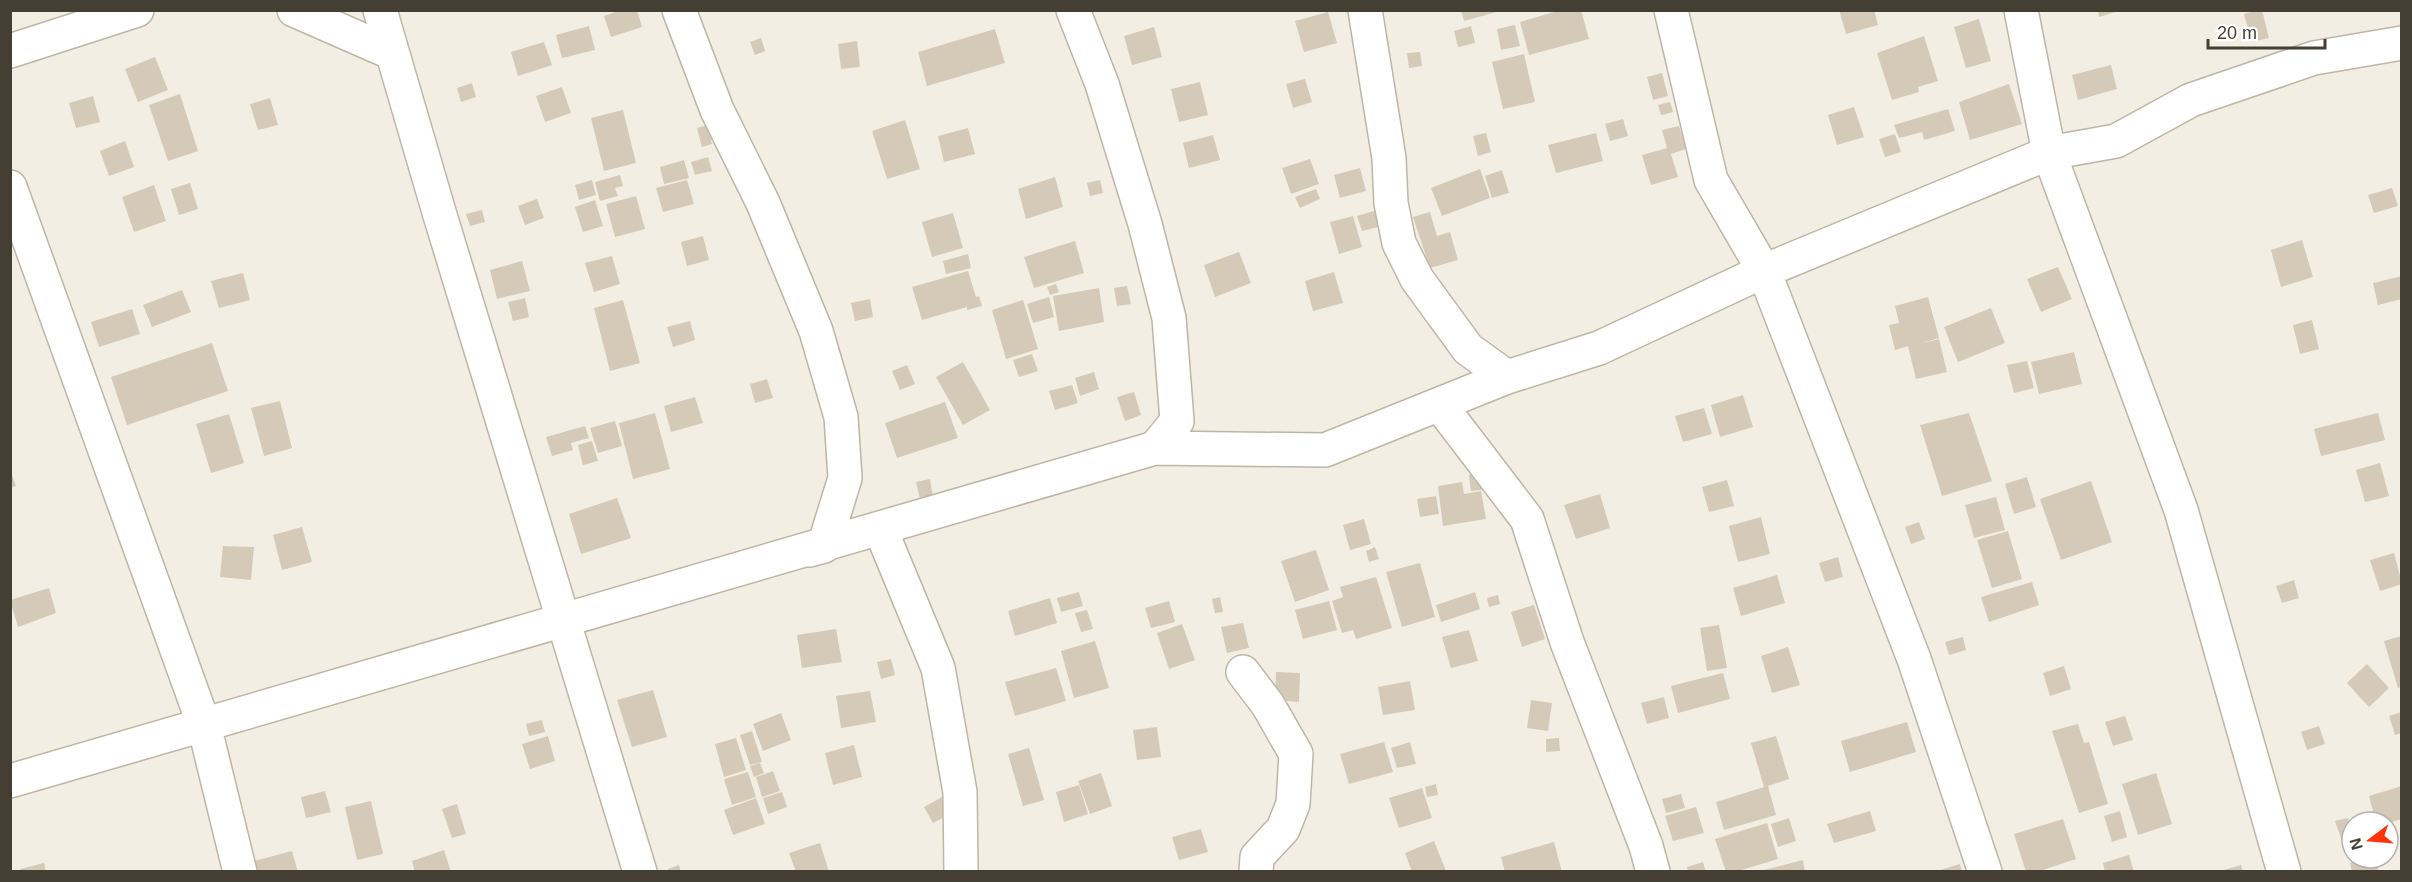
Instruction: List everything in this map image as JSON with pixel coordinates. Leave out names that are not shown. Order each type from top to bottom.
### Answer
[{"type":"street","points":[[10,51],[137,10]]},
{"type":"street","points":[[294,10],[392,53]]},
{"type":"street","points":[[380,10],[442,223],[640,872]]},
{"type":"street","points":[[679,10],[717,110],[763,203],[816,331],[841,417],[845,478],[824,546],[769,560]]},
{"type":"street","points":[[1073,10],[1102,84],[1144,224],[1169,318],[1177,421],[1155,448]]},
{"type":"street","points":[[1365,10],[1389,158],[1391,203],[1399,243],[1417,279],[1468,348],[1507,376]]},
{"type":"street","points":[[1671,10],[1712,180],[1764,271],[1914,659],[1985,872]]},
{"type":"street","points":[[2021,10],[2049,153],[2181,510],[2284,872]]},
{"type":"street","points":[[10,781],[1155,448],[1325,450],[1507,376],[1599,348],[1764,271],[2049,153],[2116,141],[2191,100],[2313,58],[2402,43]]},
{"type":"street","points":[[10,187],[204,725],[240,872]]},
{"type":"street","points":[[1440,405],[1527,519],[1567,642],[1646,846],[1653,872]]},
{"type":"street","points":[[880,528],[938,668],[960,792],[961,872]]},
{"type":"street","points":[[1242,672],[1268,705],[1296,754],[1293,804],[1283,829],[1257,857],[1256,872]]},
{"type":"building","points":[[621,10],[637,10],[642,27],[611,37],[604,16]]},
{"type":"building","points":[[1461,10],[1500,10],[1500,11],[1464,21]]},
{"type":"building","points":[[1561,10],[1581,10],[1589,39],[1529,55],[1520,22]]},
{"type":"building","points":[[1839,10],[1874,10],[1878,25],[1846,34]]},
{"type":"building","points":[[2098,10],[2118,10],[2118,11],[2099,17]]},
{"type":"building","points":[[2262,10],[2269,38],[2252,42],[2244,14]]},
{"type":"building","points":[[1328,12],[1337,43],[1304,52],[1295,21]]},
{"type":"building","points":[[1979,19],[1991,61],[1966,68],[1954,27]]},
{"type":"building","points":[[1515,25],[1520,46],[1501,50],[1497,29]]},
{"type":"building","points":[[589,26],[595,50],[562,58],[556,35]]},
{"type":"building","points":[[1471,26],[1475,43],[1458,47],[1454,31]]},
{"type":"building","points":[[1154,27],[1162,57],[1132,65],[1124,36]]},
{"type":"building","points":[[995,29],[1005,63],[927,86],[918,52]]},
{"type":"building","points":[[1924,36],[1938,81],[1918,87],[1919,92],[1892,100],[1877,53]]},
{"type":"building","points":[[761,38],[765,51],[755,55],[750,42]]},
{"type":"building","points":[[857,41],[860,67],[841,69],[838,44]]},
{"type":"building","points":[[544,42],[552,65],[518,76],[511,52]]},
{"type":"building","points":[[1420,52],[1422,66],[1409,68],[1407,53]]},
{"type":"building","points":[[1524,54],[1535,102],[1503,109],[1492,62]]},
{"type":"building","points":[[155,57],[168,90],[138,102],[125,69]]},
{"type":"building","points":[[2111,65],[2117,89],[2078,100],[2072,75]]},
{"type":"building","points":[[1662,73],[1668,96],[1653,100],[1647,77]]},
{"type":"building","points":[[1305,79],[1312,102],[1293,108],[1286,84]]},
{"type":"building","points":[[1200,82],[1208,115],[1179,122],[1171,89]]},
{"type":"building","points":[[472,83],[476,97],[461,102],[457,88]]},
{"type":"building","points":[[2009,84],[2022,124],[1970,140],[1959,102]]},
{"type":"building","points":[[562,87],[571,113],[545,122],[536,96]]},
{"type":"building","points":[[180,94],[198,151],[168,161],[149,105]]},
{"type":"building","points":[[93,96],[100,122],[76,128],[69,103]]},
{"type":"building","points":[[270,98],[278,125],[258,130],[250,104]]},
{"type":"building","points":[[1670,102],[1673,112],[1661,115],[1658,105]]},
{"type":"building","points":[[1854,107],[1864,137],[1837,145],[1828,115]]},
{"type":"building","points":[[1948,109],[1955,131],[1924,140],[1922,132],[1899,138],[1894,125]]},
{"type":"building","points":[[623,110],[636,163],[604,171],[591,118]]},
{"type":"building","points":[[1623,119],[1628,136],[1610,141],[1605,124]]},
{"type":"building","points":[[905,120],[920,169],[887,179],[872,131]]},
{"type":"building","points":[[708,125],[712,144],[702,147],[697,128]]},
{"type":"building","points":[[1679,126],[1686,149],[1671,154],[1678,177],[1651,185],[1642,155],[1667,148],[1662,130]]},
{"type":"building","points":[[968,128],[975,154],[944,162],[938,136]]},
{"type":"building","points":[[1486,133],[1491,152],[1478,156],[1473,136]]},
{"type":"building","points":[[1596,133],[1603,161],[1556,173],[1548,145]]},
{"type":"building","points":[[1895,134],[1901,152],[1885,157],[1879,139]]},
{"type":"building","points":[[1213,135],[1220,160],[1189,168],[1183,143]]},
{"type":"building","points":[[125,141],[134,167],[109,176],[100,151]]},
{"type":"building","points":[[708,157],[712,171],[695,175],[691,162]]},
{"type":"building","points":[[1310,159],[1319,184],[1291,194],[1282,168]]},
{"type":"building","points":[[684,160],[689,178],[664,184],[660,167]]},
{"type":"building","points":[[1360,168],[1366,191],[1340,198],[1334,175]]},
{"type":"building","points":[[1480,169],[1490,198],[1442,216],[1431,188]]},
{"type":"building","points":[[1502,170],[1509,193],[1492,198],[1485,176]]},
{"type":"building","points":[[620,175],[623,186],[615,188],[618,196],[600,201],[595,182]]},
{"type":"building","points":[[1055,177],[1063,207],[1026,219],[1018,189]]},
{"type":"building","points":[[592,180],[596,195],[579,200],[575,185]]},
{"type":"building","points":[[687,180],[694,204],[663,212],[656,188]]},
{"type":"building","points":[[1100,180],[1103,193],[1090,196],[1087,183]]},
{"type":"building","points":[[190,183],[198,209],[179,215],[171,189]]},
{"type":"building","points":[[154,185],[166,221],[134,232],[122,197]]},
{"type":"building","points":[[2392,188],[2398,206],[2374,213],[2368,195]]},
{"type":"building","points":[[1316,189],[1320,199],[1300,208],[1295,197]]},
{"type":"building","points":[[636,196],[645,229],[615,237],[606,204]]},
{"type":"building","points":[[537,199],[544,218],[525,225],[518,206]]},
{"type":"building","points":[[595,200],[603,226],[583,232],[575,207]]},
{"type":"building","points":[[482,210],[485,222],[470,226],[466,214]]},
{"type":"building","points":[[1377,210],[1382,226],[1362,231],[1357,216]]},
{"type":"building","points":[[1430,212],[1437,236],[1450,232],[1458,260],[1430,268],[1413,217]]},
{"type":"building","points":[[953,213],[963,248],[932,257],[922,222]]},
{"type":"building","points":[[1353,216],[1362,247],[1339,254],[1330,222]]},
{"type":"building","points":[[703,236],[709,260],[687,266],[681,242]]},
{"type":"building","points":[[2302,240],[2313,277],[2281,287],[2271,250]]},
{"type":"building","points":[[1075,241],[1084,273],[1034,288],[1024,257]]},
{"type":"building","points":[[1239,252],[1251,283],[1215,297],[1204,265]]},
{"type":"building","points":[[968,254],[971,268],[946,274],[943,261]]},
{"type":"building","points":[[612,256],[620,284],[594,292],[585,263]]},
{"type":"building","points":[[522,261],[530,291],[497,299],[490,270]]},
{"type":"building","points":[[2058,267],[2072,299],[2041,312],[2027,279]]},
{"type":"building","points":[[968,271],[976,297],[979,296],[982,306],[967,310],[967,307],[922,320],[912,287]]},
{"type":"building","points":[[1334,272],[1343,303],[1313,311],[1305,281]]},
{"type":"building","points":[[243,273],[250,300],[219,308],[211,281]]},
{"type":"building","points":[[2402,276],[2402,299],[2378,305],[2373,283]]},
{"type":"building","points":[[1056,284],[1059,292],[1050,295],[1047,287]]},
{"type":"building","points":[[1127,286],[1131,304],[1117,306],[1114,288]]},
{"type":"building","points":[[1099,288],[1104,322],[1059,331],[1053,296]]},
{"type":"building","points":[[182,290],[191,312],[152,327],[143,305]]},
{"type":"building","points":[[1049,297],[1054,317],[1033,323],[1027,304]]},
{"type":"building","points":[[1928,297],[1939,338],[1918,344],[1939,339],[1947,372],[1916,379],[1908,346],[1895,350],[1889,325],[1899,323],[1895,306]]},
{"type":"building","points":[[525,298],[529,317],[513,321],[508,302]]},
{"type":"building","points":[[870,299],[873,317],[855,321],[851,303]]},
{"type":"building","points":[[623,300],[640,363],[610,371],[594,308]]},
{"type":"building","points":[[1023,300],[1038,349],[1006,359],[992,310]]},
{"type":"building","points":[[1991,308],[2005,343],[1958,362],[1944,327]]},
{"type":"building","points":[[132,309],[140,334],[99,347],[91,322]]},
{"type":"building","points":[[2312,320],[2319,349],[2300,354],[2293,325]]},
{"type":"building","points":[[690,321],[695,340],[673,347],[667,327]]},
{"type":"building","points":[[212,343],[228,391],[127,425],[111,377]]},
{"type":"building","points":[[2074,352],[2082,384],[2039,394],[2031,362]]},
{"type":"building","points":[[1032,354],[1038,371],[1019,377],[1013,360]]},
{"type":"building","points":[[2027,361],[2034,388],[2014,393],[2007,365]]},
{"type":"building","points":[[963,362],[990,410],[963,425],[936,377]]},
{"type":"building","points":[[907,365],[915,384],[900,390],[892,371]]},
{"type":"building","points":[[1094,372],[1099,389],[1080,396],[1075,378]]},
{"type":"building","points":[[767,379],[773,398],[755,403],[750,384]]},
{"type":"building","points":[[1072,385],[1078,403],[1055,410],[1049,391]]},
{"type":"building","points":[[1134,392],[1141,415],[1125,421],[1117,397]]},
{"type":"building","points":[[1743,395],[1753,427],[1720,437],[1711,405]]},
{"type":"building","points":[[695,397],[703,423],[671,432],[664,406]]},
{"type":"building","points":[[280,401],[292,448],[264,456],[251,408]]},
{"type":"building","points":[[945,402],[958,438],[897,458],[885,423]]},
{"type":"building","points":[[1704,408],[1712,434],[1683,442],[1675,416]]},
{"type":"building","points":[[655,413],[670,469],[633,479],[619,423]]},
{"type":"building","points":[[1969,413],[1992,481],[1942,496],[1920,425]]},
{"type":"building","points":[[2378,413],[2385,440],[2321,456],[2314,429]]},
{"type":"building","points":[[229,414],[244,463],[211,473],[196,424]]},
{"type":"building","points":[[615,421],[622,446],[598,453],[590,428]]},
{"type":"building","points":[[585,426],[589,438],[571,443],[573,450],[552,456],[546,437]]},
{"type":"building","points":[[592,441],[598,461],[583,465],[578,445]]},
{"type":"building","points":[[2380,463],[2389,496],[2365,502],[2356,470]]},
{"type":"building","points":[[10,469],[16,486],[10,488]]},
{"type":"building","points":[[1485,473],[1488,489],[1471,491],[1469,475]]},
{"type":"building","points":[[2027,477],[2036,507],[2014,514],[2005,484]]},
{"type":"building","points":[[930,479],[933,497],[920,499],[916,482]]},
{"type":"building","points":[[1727,480],[1734,506],[1709,512],[1702,487]]},
{"type":"building","points":[[2091,481],[2112,542],[2061,560],[2040,499]]},
{"type":"building","points":[[1462,482],[1464,494],[1481,491],[1486,519],[1443,526],[1438,486]]},
{"type":"building","points":[[1600,494],[1610,528],[1576,539],[1564,505]]},
{"type":"building","points":[[1436,496],[1439,514],[1420,517],[1417,499]]},
{"type":"building","points":[[1996,497],[2005,530],[1974,538],[1965,505]]},
{"type":"building","points":[[617,498],[631,538],[581,554],[569,514]]},
{"type":"building","points":[[1761,517],[1770,554],[1738,562],[1729,526]]},
{"type":"building","points":[[1364,519],[1371,544],[1350,550],[1343,525]]},
{"type":"building","points":[[1919,522],[1925,539],[1911,544],[1905,527]]},
{"type":"building","points":[[302,527],[312,562],[282,570],[273,535]]},
{"type":"building","points":[[2008,531],[2022,579],[1992,588],[1977,540]]},
{"type":"building","points":[[223,546],[254,547],[251,580],[220,577]]},
{"type":"building","points":[[1375,547],[1379,559],[1369,562],[1366,551]]},
{"type":"building","points":[[1316,550],[1329,590],[1295,602],[1281,561]]},
{"type":"building","points":[[2394,553],[2402,584],[2380,591],[2370,560]]},
{"type":"building","points":[[1838,557],[1843,577],[1825,582],[1819,563]]},
{"type":"building","points":[[1420,563],[1435,617],[1402,627],[1386,572]]},
{"type":"building","points":[[1777,575],[1785,603],[1741,616],[1733,588]]},
{"type":"building","points":[[1376,577],[1392,628],[1356,639],[1353,630],[1342,633],[1332,601],[1343,597],[1340,587]]},
{"type":"building","points":[[2294,580],[2299,598],[2282,603],[2276,586]]},
{"type":"building","points":[[2032,582],[2039,605],[1989,622],[1981,597]]},
{"type":"building","points":[[49,588],[56,613],[18,627],[10,600]]},
{"type":"building","points":[[1079,592],[1083,606],[1061,612],[1057,598]]},
{"type":"building","points":[[1475,592],[1480,609],[1441,622],[1436,605]]},
{"type":"building","points":[[1498,595],[1500,604],[1489,607],[1487,598]]},
{"type":"building","points":[[1220,597],[1223,612],[1215,613],[1212,599]]},
{"type":"building","points":[[1050,598],[1057,623],[1015,636],[1008,611]]},
{"type":"building","points":[[1169,601],[1175,622],[1151,628],[1145,608]]},
{"type":"building","points":[[1329,601],[1337,630],[1303,639],[1295,610]]},
{"type":"building","points":[[1534,605],[1545,639],[1522,647],[1511,612]]},
{"type":"building","points":[[1087,610],[1093,629],[1081,632],[1075,613]]},
{"type":"building","points":[[1243,623],[1249,648],[1227,653],[1221,627]]},
{"type":"building","points":[[1182,624],[1195,660],[1169,669],[1157,633]]},
{"type":"building","points":[[1719,625],[1727,668],[1707,671],[1700,628]]},
{"type":"building","points":[[836,629],[842,662],[802,668],[797,635]]},
{"type":"building","points":[[1469,630],[1478,661],[1451,668],[1442,637]]},
{"type":"building","points":[[2402,636],[2402,687],[2398,688],[2384,641]]},
{"type":"building","points":[[1963,637],[1966,650],[1949,655],[1945,642]]},
{"type":"building","points":[[1095,641],[1109,688],[1074,698],[1061,651]]},
{"type":"building","points":[[1788,647],[1800,685],[1772,693],[1761,656]]},
{"type":"building","points":[[891,659],[895,675],[881,679],[877,662]]},
{"type":"building","points":[[2367,664],[2389,688],[2369,707],[2347,683]]},
{"type":"building","points":[[2064,666],[2071,689],[2050,696],[2043,673]]},
{"type":"building","points":[[1056,668],[1066,701],[1015,716],[1005,682]]},
{"type":"building","points":[[1276,672],[1300,673],[1299,702],[1275,700]]},
{"type":"building","points":[[1723,673],[1730,699],[1678,713],[1671,686]]},
{"type":"building","points":[[1410,681],[1415,710],[1383,715],[1378,687]]},
{"type":"building","points":[[653,690],[667,737],[632,747],[617,700]]},
{"type":"building","points":[[870,691],[876,722],[841,728],[836,696]]},
{"type":"building","points":[[1664,697],[1669,718],[1647,724],[1641,703]]},
{"type":"building","points":[[1531,700],[1552,703],[1548,731],[1527,728]]},
{"type":"building","points":[[2402,712],[2402,733],[2395,735],[2389,716]]},
{"type":"building","points":[[781,713],[791,740],[763,751],[753,724]]},
{"type":"building","points":[[2125,716],[2133,740],[2113,746],[2105,722]]},
{"type":"building","points":[[542,720],[545,732],[529,736],[526,724]]},
{"type":"building","points":[[1907,722],[1916,752],[1850,772],[1841,741]]},
{"type":"building","points":[[2078,724],[2084,743],[2089,742],[2108,804],[2079,813],[2052,731]]},
{"type":"building","points":[[2319,726],[2325,744],[2307,750],[2301,732]]},
{"type":"building","points":[[1157,727],[1161,757],[1137,760],[1133,730]]},
{"type":"building","points":[[752,731],[762,762],[750,765],[740,735]]},
{"type":"building","points":[[548,736],[555,761],[530,769],[522,744]]},
{"type":"building","points":[[1776,736],[1789,779],[1768,786],[1776,815],[1724,830],[1716,802],[1764,787],[1751,743]]},
{"type":"building","points":[[736,738],[746,770],[724,777],[715,744]]},
{"type":"building","points":[[1559,738],[1560,751],[1546,752],[1546,739]]},
{"type":"building","points":[[1384,742],[1393,772],[1349,784],[1340,754]]},
{"type":"building","points":[[1410,742],[1416,764],[1397,768],[1391,748]]},
{"type":"building","points":[[854,745],[862,777],[833,785],[825,753]]},
{"type":"building","points":[[1029,748],[1044,800],[1023,806],[1008,754]]},
{"type":"building","points":[[760,763],[764,773],[754,777],[750,766]]},
{"type":"building","points":[[773,771],[780,791],[762,797],[756,777]]},
{"type":"building","points":[[748,772],[756,797],[732,805],[724,779]]},
{"type":"building","points":[[1101,773],[1112,806],[1090,814],[1078,781]]},
{"type":"building","points":[[2156,773],[2172,824],[2138,835],[2122,784]]},
{"type":"building","points":[[1436,784],[1438,795],[1427,797],[1425,787]]},
{"type":"building","points":[[1079,785],[1088,814],[1064,822],[1056,792]]},
{"type":"building","points":[[2402,786],[2402,819],[2400,820],[2400,810],[2373,810],[2369,796]]},
{"type":"building","points":[[1422,788],[1432,818],[1399,828],[1389,798]]},
{"type":"building","points":[[325,791],[331,812],[306,818],[301,797]]},
{"type":"building","points":[[782,792],[787,807],[768,814],[763,798]]},
{"type":"building","points":[[1681,794],[1685,808],[1666,813],[1662,799]]},
{"type":"building","points":[[942,797],[951,814],[933,823],[924,807]]},
{"type":"building","points":[[756,798],[765,824],[733,835],[724,810]]},
{"type":"building","points":[[371,801],[383,854],[357,860],[345,807]]},
{"type":"building","points":[[457,804],[466,834],[452,838],[442,809]]},
{"type":"building","points":[[1696,807],[1704,833],[1673,841],[1665,816]]},
{"type":"building","points":[[1870,811],[1876,831],[1834,843],[1827,824]]},
{"type":"building","points":[[2120,811],[2127,837],[2112,842],[2104,816]]},
{"type":"building","points":[[1789,818],[1796,841],[1778,847],[1771,824]]},
{"type":"building","points":[[2063,819],[2076,859],[2037,872],[2026,872],[2014,834]]},
{"type":"building","points":[[2340,820],[2340,835],[2335,821]]},
{"type":"building","points":[[1767,823],[1778,859],[1735,872],[1726,872],[1715,839]]},
{"type":"building","points":[[1201,829],[1208,852],[1179,860],[1172,837]]},
{"type":"building","points":[[1434,841],[1446,871],[1412,872],[1405,853]]},
{"type":"building","points":[[1554,842],[1562,872],[1505,872],[1501,857]]},
{"type":"building","points":[[820,843],[829,872],[796,872],[789,853]]},
{"type":"building","points":[[444,850],[451,872],[415,872],[412,861]]},
{"type":"building","points":[[292,851],[298,872],[257,872],[254,861]]},
{"type":"building","points":[[2129,855],[2134,872],[2105,872],[2103,863]]},
{"type":"building","points":[[1803,860],[1805,872],[1760,872],[1760,871]]},
{"type":"building","points":[[1703,862],[1706,872],[1688,872],[1687,867]]},
{"type":"building","points":[[44,863],[46,872],[21,872],[20,869]]},
{"type":"building","points":[[1960,864],[1962,872],[1937,872],[1937,871]]},
{"type":"building","points":[[679,865],[681,872],[669,872],[668,869]]},
{"type":"building","points":[[2241,865],[2243,872],[2220,872],[2220,871]]},
{"type":"building","points":[[2352,870],[2378,870],[2379,872],[2352,872]]}]
